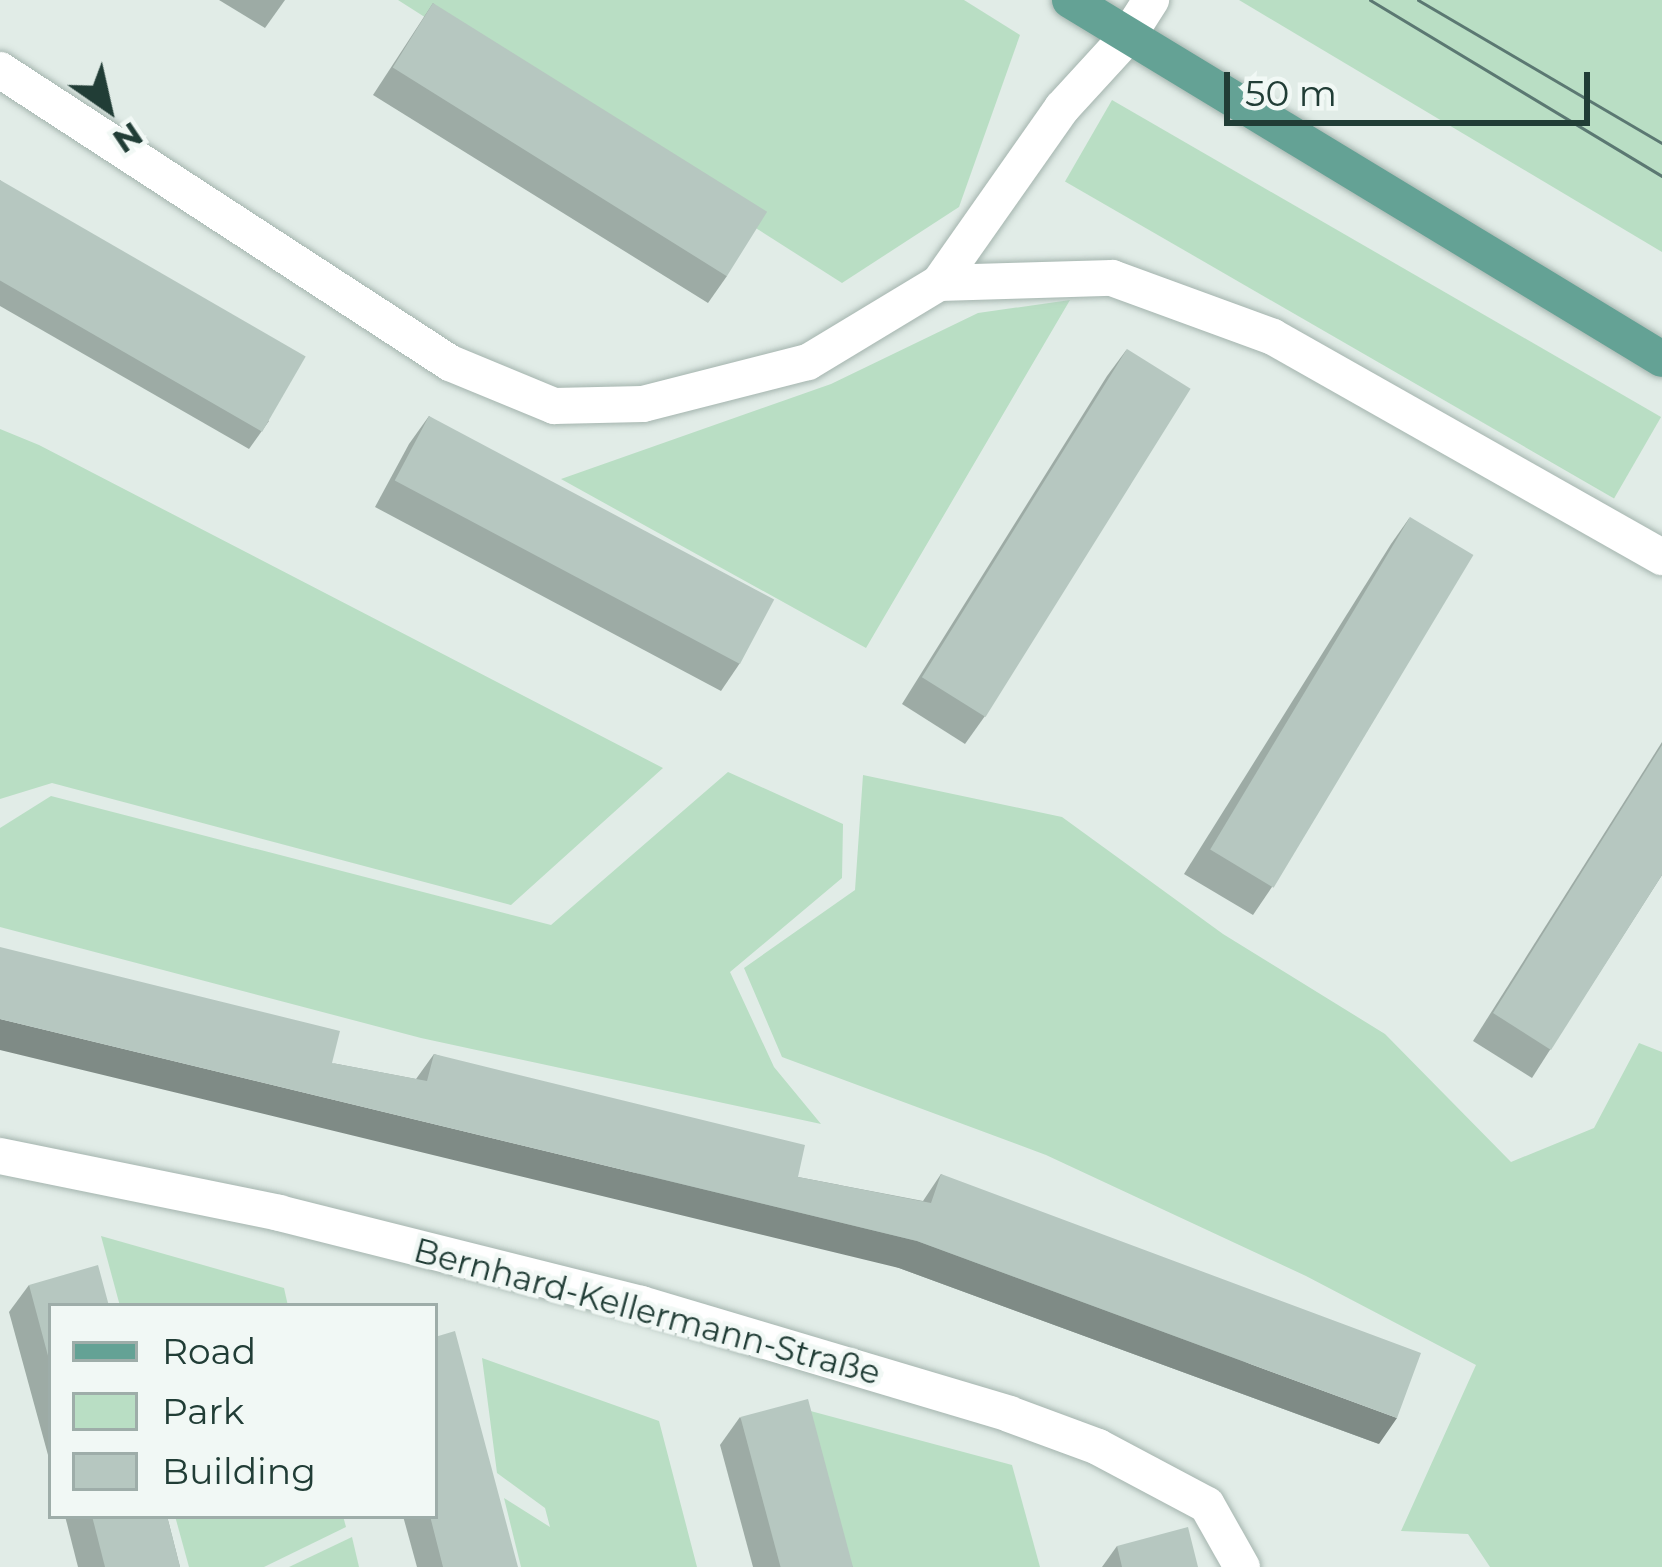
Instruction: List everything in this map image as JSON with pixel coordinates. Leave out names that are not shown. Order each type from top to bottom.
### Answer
[{"type":"main road","points":[[1070,0],[1662,358]]},
{"type":"street","points":[[0,70],[450,363],[554,406],[643,404],[808,362],[939,283],[1062,109],[1128,36],[1151,0]]},
{"type":"street","points":[[939,283],[1112,278],[1273,337],[1662,557]]},
{"type":"street","name":"Bernhard-Kellermann-Straße","points":[[0,1156],[279,1213],[641,1304],[1009,1414],[1098,1447],[1207,1505],[1242,1567]]},
{"type":"green space","points":[[398,0],[964,0],[1020,35],[959,207],[842,283]]},
{"type":"green space","points":[[1239,0],[1662,0],[1662,252]]},
{"type":"green space","points":[[1112,100],[1661,417],[1614,498],[1065,181]]},
{"type":"green space","points":[[1070,300],[866,648],[561,479],[831,384],[978,313]]},
{"type":"green space","points":[[0,429],[663,768],[511,905],[52,783],[0,799]]},
{"type":"green space","points":[[728,772],[843,824],[842,878],[730,972],[774,1067],[821,1124],[421,1038],[0,927],[0,828],[51,796],[551,925]]},
{"type":"green space","points":[[863,775],[1062,817],[1223,934],[1385,1034],[1511,1162],[1594,1128],[1639,1043],[1662,1052],[1662,1567],[1490,1567],[1468,1534],[1401,1531],[1476,1365],[1306,1276],[1046,1155],[782,1057],[744,968],[855,890]]},
{"type":"green space","points":[[101,1236],[284,1288],[287,1303],[119,1303]]},
{"type":"green space","points":[[482,1358],[659,1421],[697,1567],[521,1567],[504,1498],[550,1527],[545,1508],[497,1473]]},
{"type":"green space","points":[[803,1409],[1012,1465],[1040,1567],[842,1567]]},
{"type":"green space","points":[[176,1519],[344,1519],[346,1527],[264,1567],[189,1567]]},
{"type":"green space","points":[[352,1537],[359,1567],[289,1567]]},
{"type":"building","points":[[433,3],[767,212],[727,276],[393,67]]},
{"type":"building","points":[[0,180],[306,356],[262,432],[0,280]]},
{"type":"building","points":[[1127,349],[1191,389],[986,717],[922,677]]},
{"type":"building","points":[[429,416],[774,600],[740,664],[395,480]]},
{"type":"building","points":[[1410,517],[1473,555],[1274,888],[1210,850]]},
{"type":"building","points":[[1662,745],[1662,875],[1551,1050],[1493,1013]]},
{"type":"building","points":[[0,947],[340,1031],[332,1063],[427,1081],[434,1054],[805,1145],[798,1177],[931,1203],[941,1174],[1421,1353],[1397,1418],[917,1241],[0,1019]]},
{"type":"building","points":[[98,1265],[108,1303],[48,1303],[48,1356],[29,1285]]},
{"type":"building","points":[[455,1331],[518,1567],[443,1567],[431,1519],[438,1519],[438,1336]]},
{"type":"building","points":[[808,1399],[853,1567],[781,1567],[740,1417]]},
{"type":"building","points":[[93,1519],[168,1519],[180,1567],[105,1567]]},
{"type":"building","points":[[1188,1527],[1198,1567],[1122,1567],[1117,1546]]},
{"type":"tram line","points":[[1370,0],[1662,176]]},
{"type":"tram line","points":[[1418,0],[1662,143]]}]
